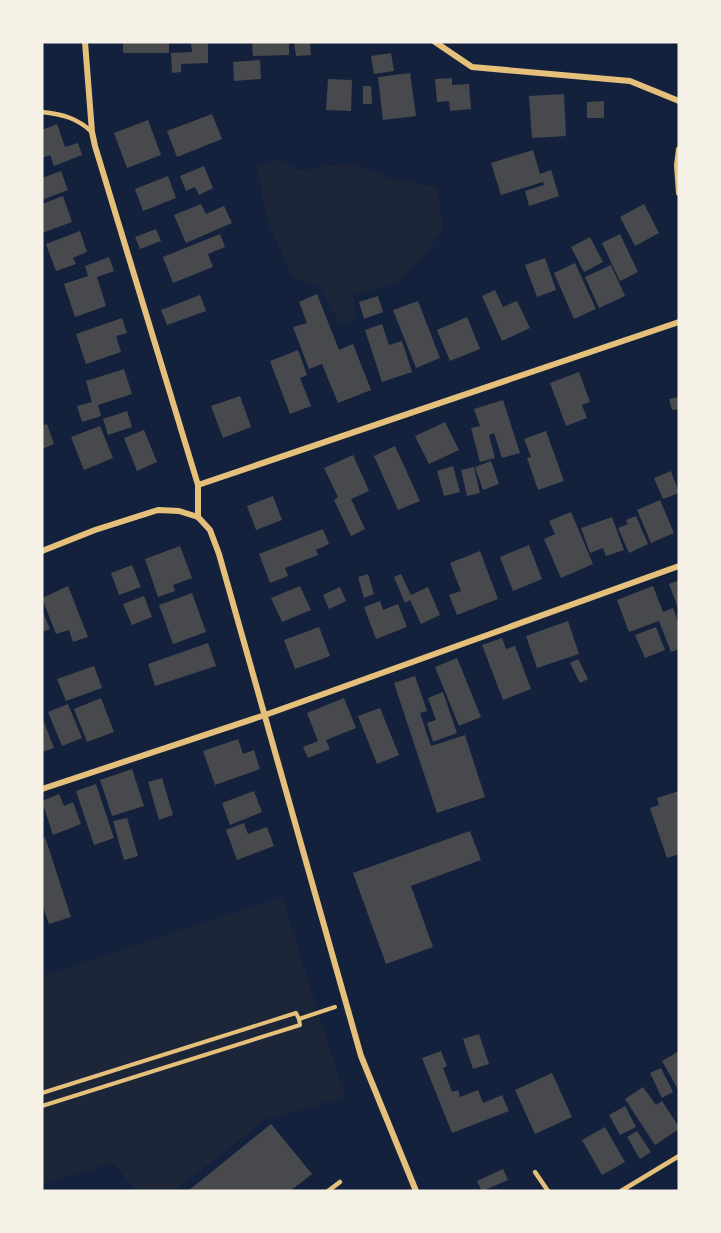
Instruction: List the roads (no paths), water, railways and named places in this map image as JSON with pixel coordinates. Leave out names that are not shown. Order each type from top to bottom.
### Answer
[{"type":"street","points":[[86,42],[92,132],[198,485],[198,517]]},
{"type":"street","points":[[435,42],[472,67],[630,81],[679,101]]},
{"type":"street","points":[[679,149],[677,165],[679,193]]},
{"type":"street","points":[[198,485],[679,322]]},
{"type":"street","points":[[42,551],[95,530],[158,510],[179,511],[198,517],[210,530],[219,554],[361,1056],[416,1191]]},
{"type":"street","points":[[42,789],[265,715],[679,566]]},
{"type":"lane","points":[[42,112],[70,117],[82,123],[92,132]]},
{"type":"lane","points":[[621,1191],[679,1156]]},
{"type":"lane","points":[[535,1172],[548,1191]]},
{"type":"lane","points":[[328,1191],[340,1182]]}]
